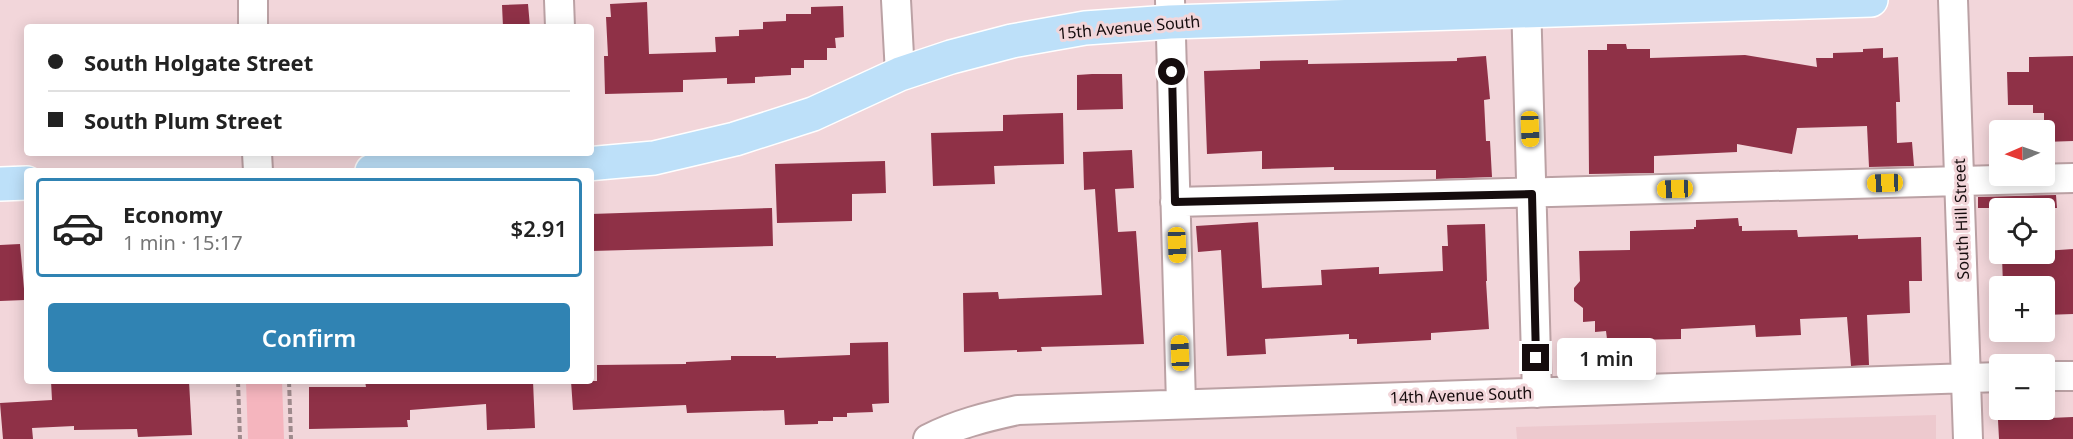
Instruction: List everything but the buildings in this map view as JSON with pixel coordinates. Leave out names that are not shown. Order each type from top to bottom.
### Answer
[{"type":"main road","name":"15th Avenue South","points":[[420,168],[564,159],[654,158],[735,139],[813,114],[900,74],[951,57],[1012,40],[1170,11],[1872,0]]},
{"type":"main road","points":[[0,184],[24,183]]},
{"type":"street","points":[[252,0],[253,24]]},
{"type":"street","points":[[560,0],[560,24]]},
{"type":"street","points":[[896,0],[900,74]]},
{"type":"street","name":"South Hill Street","points":[[1953,0],[1968,439]]},
{"type":"street","points":[[1526,5],[1537,393]]},
{"type":"street","points":[[1170,11],[1182,404]]},
{"type":"street","points":[[1175,202],[2073,178]]},
{"type":"street","points":[[2055,376],[2073,376]]},
{"type":"street","name":"14th Avenue South","points":[[928,439],[947,429],[983,417],[1018,410],[1989,377]]},
{"type":"path","points":[[238,384],[240,439]]},
{"type":"path","points":[[289,384],[291,439]]},
{"type":"shaded area","points":[[246,384],[282,384],[284,439],[248,439]]},
{"type":"shaded area","points":[[1936,415],[1936,439],[1517,439],[1516,427]]},
{"type":"route","points":[[1172,72],[1175,202],[1532,194],[1536,358]]}]
